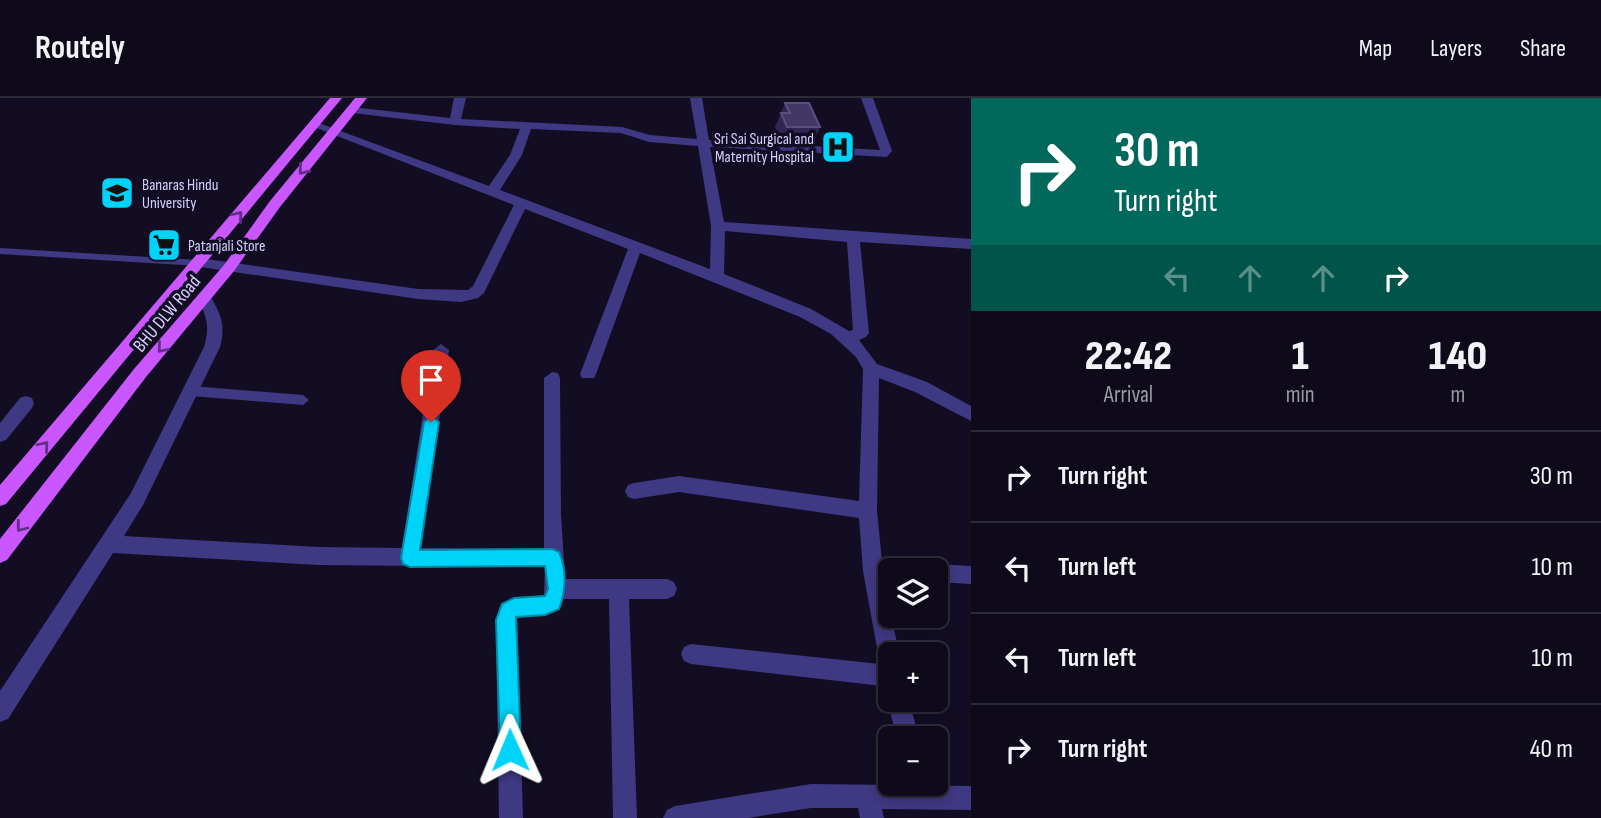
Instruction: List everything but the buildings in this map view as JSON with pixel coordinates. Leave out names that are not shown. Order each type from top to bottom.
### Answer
[{"type":"main road","name":"BHU DLW Road","points":[[0,498],[335,98]]},
{"type":"main road","name":"BHU DLW Road","points":[[0,554],[140,373],[229,268],[275,204],[357,104]]},
{"type":"street","points":[[455,122],[460,98]]},
{"type":"street","points":[[696,98],[718,226],[717,278]]},
{"type":"street","points":[[357,104],[455,122],[622,130],[649,138],[883,155],[886,151],[867,98]]},
{"type":"street","points":[[315,125],[717,278],[824,322],[849,337],[863,351],[871,368],[868,511],[879,558]]},
{"type":"street","points":[[492,192],[516,155],[526,127]]},
{"type":"street","points":[[199,263],[418,294],[461,297],[480,289],[522,203]]},
{"type":"street","points":[[718,226],[853,238],[971,244]]},
{"type":"street","points":[[849,337],[861,333],[853,238]]},
{"type":"street","points":[[589,374],[622,277],[636,246]]},
{"type":"street","points":[[0,711],[137,499],[191,391],[212,347],[216,332],[215,317],[204,298]]},
{"type":"street","points":[[410,558],[441,350]]},
{"type":"street","points":[[871,368],[920,387],[971,414]]},
{"type":"street","points":[[511,818],[506,620],[508,610],[552,603],[557,589],[553,558],[550,450],[552,377]]},
{"type":"street","points":[[0,435],[26,403]]},
{"type":"street","points":[[634,491],[679,484],[868,511]]},
{"type":"street","points":[[108,544],[410,558],[553,558]]},
{"type":"street","points":[[948,574],[971,575]]},
{"type":"street","points":[[557,589],[667,589]]},
{"type":"street","points":[[619,589],[625,818]]},
{"type":"street","points":[[691,654],[878,675]]},
{"type":"street","points":[[948,795],[971,798]]},
{"type":"street","points":[[675,818],[811,796],[870,808],[907,796]]},
{"type":"lane","points":[[0,251],[199,263]]},
{"type":"lane","points":[[191,391],[303,400]]},
{"type":"place","name":"Sri Sai Surgical and Maternity Hospital","points":[[838,147]]},
{"type":"place","name":"Banaras Hindu University","points":[[117,193]]},
{"type":"place","name":"Patanjali Store","points":[[164,245]]},
{"type":"route","points":[[431,422],[410,558],[553,558],[557,589],[552,603],[508,610],[506,620],[510,750]]}]
